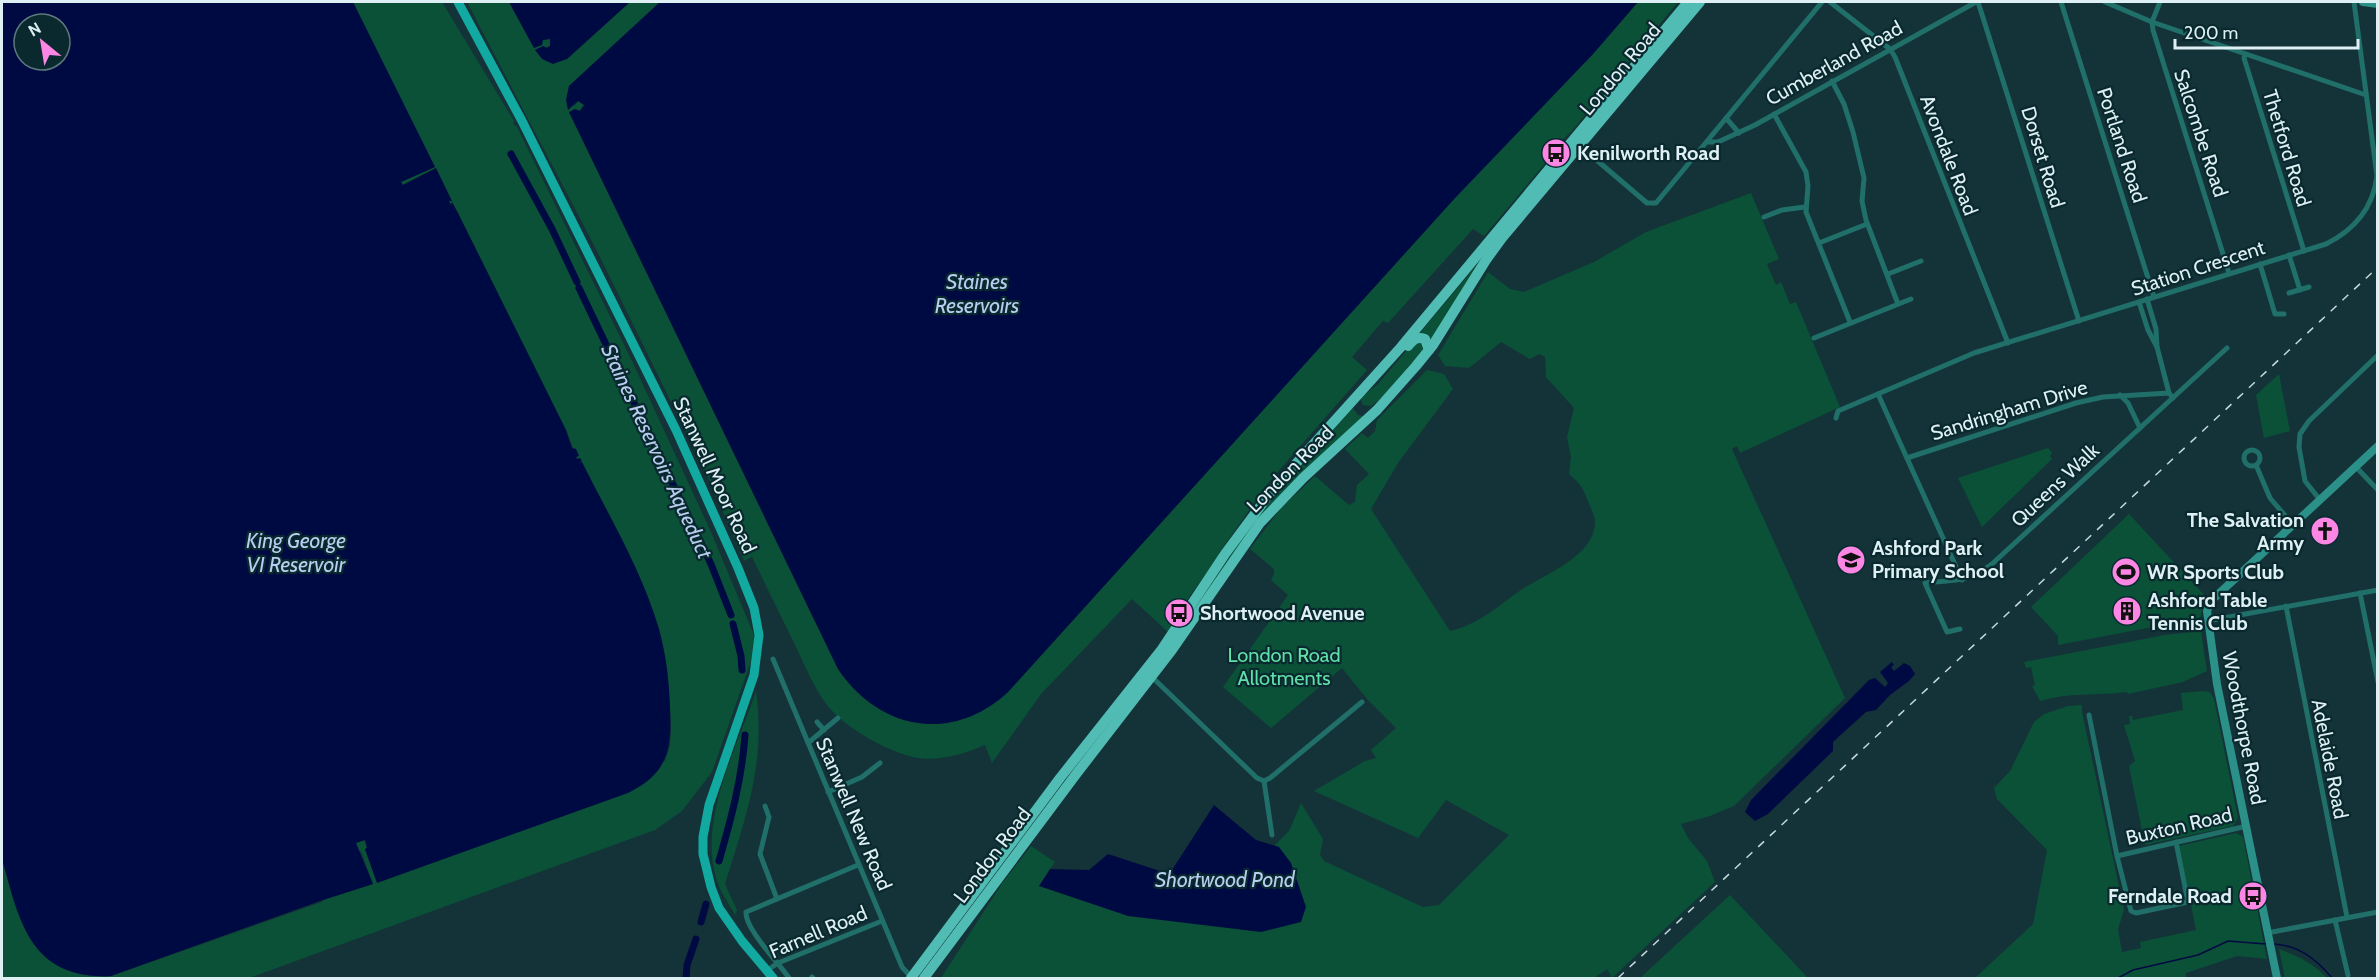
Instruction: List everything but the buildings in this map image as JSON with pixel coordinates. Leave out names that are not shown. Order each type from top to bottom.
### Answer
[{"type":"highway","points":[[911,978],[1060,778],[1162,649],[1274,488],[1369,384],[1688,2]]},
{"type":"highway","name":"London Road","points":[[924,978],[1063,791],[1172,651],[1232,560],[1260,523],[1304,478],[1377,410],[1429,350],[1486,260],[1700,2]]},
{"type":"highway","points":[[1369,384],[1381,377],[1414,339],[1420,337],[1425,339],[1429,350]]},
{"type":"highway","points":[[1357,398],[1357,404],[1362,410],[1371,412],[1377,410]]},
{"type":"main road","name":"Stanwell Moor Road","points":[[458,2],[522,121],[676,430],[738,568],[757,617],[759,646],[754,675],[709,804],[703,837],[703,854],[719,908],[769,975]]},
{"type":"street","points":[[1580,146],[1651,204],[1659,199],[1708,142],[1822,2]]},
{"type":"street","name":"Avondale Road","points":[[1830,2],[1890,49],[1895,57],[2008,343]]},
{"type":"street","name":"Cumberland Road","points":[[1708,142],[1718,142],[1738,133],[1977,2]]},
{"type":"street","name":"Dorset Road","points":[[1977,2],[2079,321]]},
{"type":"street","name":"Portland Road","points":[[2061,2],[2154,297]]},
{"type":"street","points":[[2105,2],[2152,22],[2366,94]]},
{"type":"street","points":[[2152,22],[2160,2]]},
{"type":"street","name":"Station Crescent","points":[[1836,418],[1838,411],[1956,360],[2304,251],[2340,237],[2355,225],[2371,201],[2376,184],[2377,167],[2354,2]]},
{"type":"street","points":[[2363,2],[2378,4]]},
{"type":"street","name":"Salcombe Road","points":[[2152,22],[2154,36],[2229,273]]},
{"type":"street","name":"Thetford Road","points":[[2245,54],[2244,58],[2254,95],[2304,251]]},
{"type":"street","points":[[1832,81],[1844,104],[1853,132],[1864,178],[1863,209],[1898,304]]},
{"type":"street","points":[[1774,114],[1806,172],[1808,186],[1805,207],[1850,322]]},
{"type":"street","points":[[1726,118],[1738,133]]},
{"type":"street","points":[[1764,217],[1782,210],[1805,207]]},
{"type":"street","points":[[1819,243],[1868,224]]},
{"type":"street","points":[[2289,255],[2300,290]]},
{"type":"street","points":[[1888,274],[1921,261]]},
{"type":"street","points":[[2260,264],[2275,314],[2284,314]]},
{"type":"street","points":[[2289,294],[2309,287]]},
{"type":"street","points":[[1814,338],[1911,299]]},
{"type":"street","points":[[2147,299],[2156,330],[2157,347]]},
{"type":"street","points":[[2139,302],[2148,330],[2157,347],[2171,396]]},
{"type":"street","name":"Queens Walk","points":[[1960,629],[1947,632],[1925,583],[1962,580],[1978,574],[1992,564],[2140,428],[2171,396],[2227,348]]},
{"type":"street","points":[[2320,500],[2306,481],[2299,447],[2300,434],[2309,421],[2378,355]]},
{"type":"street","points":[[1878,394],[1962,580]]},
{"type":"street","points":[[2120,395],[2128,403],[2140,428]]},
{"type":"street","name":"Sandringham Drive","points":[[1907,458],[2053,410],[2103,397],[2171,396]]},
{"type":"street","points":[[2378,446],[2212,600],[2207,611],[2207,621],[2378,590]]},
{"type":"street","points":[[2256,465],[2270,498],[2293,525]]},
{"type":"street","points":[[2355,466],[2378,490]]},
{"type":"street","points":[[2360,593],[2378,682]]},
{"type":"street","name":"Adelaide Road","points":[[2286,606],[2347,917]]},
{"type":"street","name":"Woodthorpe Road","points":[[2207,621],[2217,684],[2277,978]]},
{"type":"street","name":"Stanwell New Road","points":[[774,659],[882,921],[902,967],[911,978]]},
{"type":"street","points":[[1152,677],[1257,778],[1264,781],[1362,702]]},
{"type":"street","points":[[2089,715],[2117,856],[2131,911],[2136,914],[2188,902],[2176,842]]},
{"type":"street","points":[[807,743],[838,718]]},
{"type":"street","points":[[817,722],[824,730]]},
{"type":"street","points":[[828,792],[862,777],[880,763]]},
{"type":"street","points":[[862,777],[867,784]]},
{"type":"street","points":[[1264,781],[1272,836]]},
{"type":"street","points":[[765,806],[769,818],[760,854],[777,899]]},
{"type":"street","name":"Buxton Road","points":[[2117,856],[2247,826]]},
{"type":"street","points":[[789,978],[745,916],[746,912],[858,865]]},
{"type":"street","points":[[2268,940],[2335,920],[2378,912]]},
{"type":"street","points":[[2335,920],[2348,975]]},
{"type":"street","name":"Farnell Road","points":[[769,975],[778,963],[882,921]]},
{"type":"green space","points":[[353,2],[442,2],[514,121],[513,124],[517,127],[632,361],[711,532],[754,635],[751,661],[712,772],[682,811],[655,830],[249,978],[2,978],[2,859],[23,923],[32,941],[45,956],[62,968],[84,975],[111,976],[373,884],[356,843],[364,840],[367,848],[365,850],[377,882],[665,761],[670,746],[671,729],[667,669],[659,629],[644,587],[578,460],[566,430],[452,202],[451,205],[448,200],[436,168],[402,185],[401,182],[435,167]]},
{"type":"green space","points":[[467,2],[509,2],[534,48],[541,44],[542,40],[550,39],[550,46],[536,50],[567,59],[630,2],[660,2],[569,86],[574,106],[579,101],[584,105],[579,111],[569,112],[838,669],[855,690],[874,706],[895,717],[917,723],[940,724],[964,719],[986,708],[1008,692],[1455,198],[1593,54],[1638,2],[1678,2],[1572,131],[1555,147],[1543,166],[1484,236],[1473,229],[1388,323],[1383,321],[1352,357],[1367,370],[1269,482],[1186,602],[1168,632],[1132,599],[1041,694],[992,763],[985,745],[944,758],[918,758],[894,751],[856,731],[835,714],[822,698],[810,678],[752,557],[744,561],[707,475],[597,251]]},
{"type":"green space","name":"London Road Allotments","points":[[1751,193],[1779,259],[1767,264],[1776,285],[1781,282],[1790,304],[1796,302],[1840,407],[1740,453],[1737,446],[1732,449],[1845,698],[1734,806],[1681,824],[1688,838],[1707,861],[1715,882],[1612,978],[1607,969],[1594,978],[941,978],[1003,882],[1031,846],[1055,862],[1050,869],[1128,916],[1279,847],[1274,846],[1289,831],[1301,803],[1323,839],[1320,855],[1324,861],[1423,907],[1439,905],[1509,835],[1446,800],[1418,838],[1314,791],[1365,761],[1376,758],[1371,750],[1396,728],[1367,699],[1342,668],[1271,728],[1223,687],[1288,595],[1271,580],[1274,569],[1250,549],[1281,508],[1315,476],[1349,505],[1355,502],[1357,485],[1369,474],[1345,449],[1362,433],[1368,438],[1375,431],[1377,420],[1427,370],[1444,374],[1453,389],[1398,463],[1371,509],[1450,631],[1479,620],[1521,590],[1567,563],[1587,544],[1593,533],[1595,519],[1583,490],[1569,474],[1571,457],[1567,437],[1574,408],[1546,377],[1545,357],[1539,354],[1530,359],[1501,342],[1469,368],[1445,366],[1438,355],[1488,272],[1510,289],[1524,292],[1594,262],[1646,232]]},
{"type":"green space","points":[[1498,239],[1431,342],[1428,336],[1420,333]]},
{"type":"green space","points":[[1424,342],[1423,354],[1378,401],[1371,406],[1363,405],[1361,400],[1363,396],[1378,384],[1412,344]]},
{"type":"green space","points":[[2279,374],[2290,431],[2264,438],[2256,395]]},
{"type":"green space","points":[[1353,408],[1358,415],[1365,417],[1292,485],[1163,654],[1256,518]]},
{"type":"green space","points":[[2048,448],[2052,453],[2050,456],[2052,459],[1982,527],[1958,478]]},
{"type":"green space","name":"WR Sports Club","points":[[2129,514],[2206,597],[2200,618],[2058,645],[2058,636],[2031,607]]},
{"type":"green space","points":[[2201,631],[2207,671],[2183,682],[2128,694],[2127,692],[2073,695],[2040,701],[2032,686],[2035,685],[2031,667],[2026,668],[2024,662],[2165,635]]},
{"type":"green space","points":[[756,691],[758,742],[756,766],[747,812],[725,884],[737,910],[735,915],[716,880],[712,851],[713,828],[723,781]]},
{"type":"green space","points":[[2210,692],[2214,699],[2238,818],[2233,826],[2145,845],[2129,766],[2135,761],[2124,725],[2130,724],[2129,716],[2132,716],[2133,720],[2183,710],[2181,693]]},
{"type":"green space","points":[[2082,705],[2124,910],[2118,929],[2122,952],[2141,948],[2140,942],[2196,930],[2179,846],[2236,833],[2243,837],[2267,959],[2237,956],[2186,973],[2186,978],[1975,978],[2033,924],[2047,850],[1997,799],[1994,788],[2010,771],[2034,722],[2044,714],[2068,706]]},
{"type":"green space","points":[[1730,895],[1808,978],[1640,978]]},
{"type":"green space","points":[[2279,949],[2305,960],[2327,978],[2285,978]]},
{"type":"water","name":"King George VI Reservoir","points":[[2,2],[353,2],[435,167],[401,182],[403,185],[436,168],[452,201],[449,201],[458,213],[566,430],[572,448],[576,449],[579,456],[576,457],[582,461],[579,463],[582,462],[644,586],[659,629],[667,667],[670,734],[665,758],[652,777],[628,793],[377,883],[365,849],[367,848],[365,840],[356,843],[373,884],[111,976],[83,975],[62,968],[45,957],[32,942],[15,903],[2,859]]},
{"type":"water","points":[[509,2],[630,2],[567,59],[553,64],[542,59],[535,50],[543,46],[547,48],[550,46],[550,39],[543,40],[542,45],[534,48]]},
{"type":"water","name":"Staines Reservoirs","points":[[660,2],[1638,2],[1593,54],[1455,198],[1008,692],[986,708],[964,719],[940,724],[917,723],[895,717],[874,706],[855,690],[838,669],[569,112],[575,109],[580,111],[584,105],[578,101],[568,110],[566,100],[569,86]]},
{"type":"water","points":[[1892,662],[1894,665],[1891,667],[1894,671],[1904,663],[1910,666],[1915,674],[1876,710],[1866,712],[1833,742],[1833,751],[1768,814],[1755,821],[1745,812],[1751,800],[1869,680],[1875,678],[1885,687],[1888,683],[1880,672]]},
{"type":"water","name":"Shortwood Pond","points":[[1214,805],[1256,840],[1279,847],[1291,863],[1306,907],[1301,922],[1261,932],[1128,916],[1039,886],[1050,869],[1089,870],[1108,854],[1160,871],[1172,870]]},
{"type":"waterway","name":"Staines Reservoirs Aqueduct","points":[[511,154],[552,229],[577,282]]},
{"type":"waterway","name":"Staines Reservoirs Aqueduct","points":[[579,288],[711,564],[731,615]]},
{"type":"waterway","name":"Staines Reservoirs Aqueduct","points":[[733,624],[742,670]]},
{"type":"waterway","name":"Staines Reservoirs Aqueduct","points":[[719,861],[739,783],[745,735]]},
{"type":"waterway","name":"Staines Reservoirs Aqueduct","points":[[701,922],[706,904]]},
{"type":"waterway","name":"Staines Reservoirs Aqueduct","points":[[686,978],[687,965],[696,939]]},
{"type":"waterway","points":[[2118,978],[2133,970],[2198,955],[2228,941],[2266,944]]},
{"type":"waterway","points":[[2273,944],[2299,950],[2320,965],[2332,978]]},
{"type":"railway","points":[[1618,978],[2378,267]]},
{"type":"place","name":"Kenilworth Road","points":[[1556,153]]},
{"type":"place","name":"The Salvation Army","points":[[2325,531]]},
{"type":"place","name":"Ashford Park Primary School","points":[[1851,560]]},
{"type":"place","name":"WR Sports Club","points":[[2126,572]]},
{"type":"place","name":"Ashford Table Tennis Club","points":[[2127,611]]},
{"type":"place","name":"Shortwood Avenue","points":[[1179,613]]},
{"type":"place","name":"Ferndale Road","points":[[2253,896]]}]
